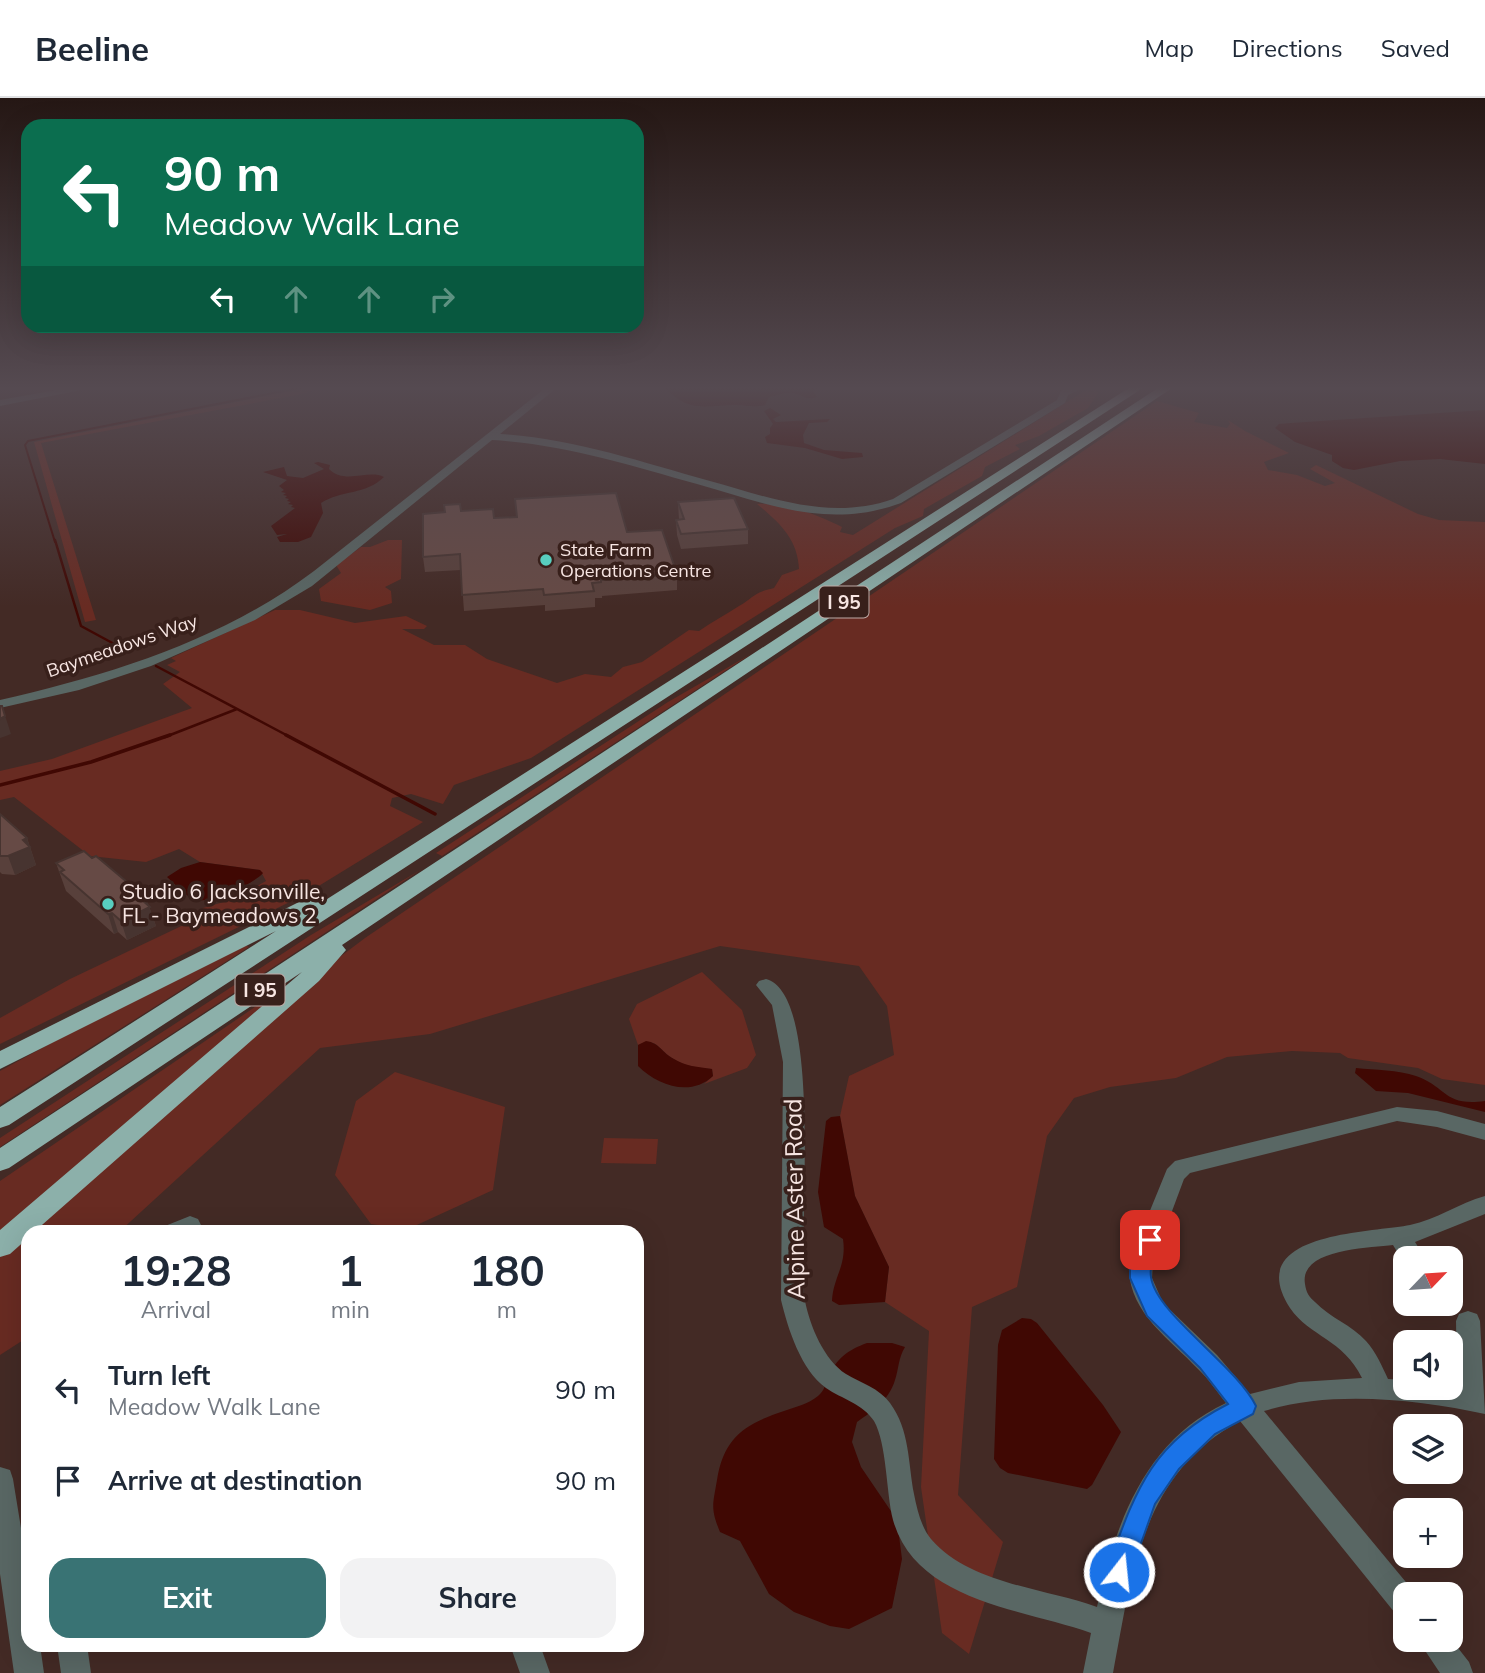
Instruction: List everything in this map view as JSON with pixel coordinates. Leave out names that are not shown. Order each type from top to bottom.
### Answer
[{"type":"highway","name":"I 95","points":[[0,1119],[1026,460]]},
{"type":"highway","name":"I 95","points":[[0,1161],[1058,460]]},
{"type":"highway","points":[[0,1061],[414,853]]},
{"type":"highway","points":[[24,1225],[311,976],[361,923]]},
{"type":"highway","points":[[0,1246],[21,1228]]},
{"type":"street","name":"Baymeadows Way","points":[[0,704],[124,661],[219,624],[270,596],[446,460]]},
{"type":"street","name":"Baymeadows Way","points":[[0,696],[29,693],[148,662],[223,631],[264,610],[320,572],[462,460]]},
{"type":"street","points":[[614,460],[811,511],[861,512],[897,502],[966,460]]},
{"type":"street","name":"Alpine Aster Road","points":[[766,985],[781,1004],[793,1062],[793,1300],[798,1322],[813,1351],[832,1379],[860,1392],[880,1409],[890,1426],[900,1494],[912,1534],[936,1562],[972,1584],[1087,1616],[1108,1625]]},
{"type":"street","points":[[1393,1588],[1208,1362],[1154,1310],[1140,1278],[1141,1262],[1175,1174],[1183,1167],[1389,1115],[1415,1114],[1485,1132]]},
{"type":"street","points":[[1381,1390],[1354,1345],[1314,1318],[1302,1305],[1291,1281],[1298,1260],[1309,1252],[1345,1242],[1400,1237],[1485,1205]]},
{"type":"street","points":[[1400,1237],[1406,1246]]},
{"type":"street","points":[[1098,1673],[1130,1534],[1155,1481],[1170,1461],[1207,1426],[1245,1406],[1289,1395],[1381,1390],[1478,1401],[1468,1321]]},
{"type":"street","points":[[0,1479],[21,1619]]},
{"type":"street","points":[[73,1652],[76,1673]]},
{"type":"street","points":[[528,1652],[535,1673]]},
{"type":"street","points":[[1442,1652],[1458,1673]]},
{"type":"shaded area","points":[[39,460],[46,460],[96,620],[85,622]]},
{"type":"shaded area","points":[[974,460],[1000,460],[985,467],[982,476],[924,509],[923,516],[895,528],[531,758],[454,785],[443,804],[411,794],[392,798],[390,806],[423,822],[304,895],[0,1044],[0,1018],[70,979],[194,920],[203,908],[234,899],[266,881],[260,870],[200,862],[179,849],[146,862],[90,856],[14,797],[0,800],[0,771],[52,759],[192,708],[163,684],[180,672],[167,665],[176,661],[171,658],[275,610],[300,610],[355,623],[406,616],[427,626],[424,629],[402,629],[434,645],[465,645],[487,659],[557,683],[585,674],[611,677],[623,667],[642,662],[689,630],[699,631],[757,594],[774,588],[782,575],[799,569],[795,549],[786,532],[757,504],[801,510],[842,527],[840,532],[853,535]]},
{"type":"shaded area","points":[[1071,460],[1271,460],[1264,462],[1268,470],[1297,475],[1325,486],[1335,483],[1310,469],[1316,465],[1418,514],[1439,520],[1485,522],[1485,1085],[1442,1079],[1418,1068],[1348,1058],[1340,1053],[1292,1051],[1227,1057],[1176,1078],[1110,1087],[1074,1098],[1047,1136],[1017,1287],[972,1307],[958,1495],[1003,1542],[969,1654],[942,1633],[921,1487],[929,1331],[885,1302],[889,1267],[855,1196],[840,1116],[849,1076],[894,1055],[887,1006],[859,966],[720,946],[430,1034],[320,1048],[127,1225],[36,1225],[320,972],[365,938]]},
{"type":"shaded area","points":[[1430,460],[1400,461],[1354,470],[1343,468],[1332,461]]},
{"type":"shaded area","points":[[1444,460],[1485,460],[1485,464]]},
{"type":"shaded area","points":[[314,463],[330,465],[329,469],[342,476],[384,477],[369,487],[321,503],[323,513],[311,537],[298,542],[280,542],[277,537],[287,534],[277,535],[271,526],[295,508],[288,504],[291,502],[287,501],[287,496],[283,495],[286,493],[281,492],[284,490],[279,486],[287,480],[263,472],[284,467],[287,476],[303,478],[324,469]]},
{"type":"shaded area","points":[[388,540],[402,540],[401,579],[385,587],[391,591],[392,603],[370,610],[321,601],[319,589],[341,573],[336,565],[361,547],[370,547]]},
{"type":"shaded area","points":[[751,654],[442,856],[436,853],[668,702]]},
{"type":"shaded area","points":[[200,862],[260,870],[263,873],[229,893],[208,899],[193,899],[167,877],[181,868]]},
{"type":"shaded area","points":[[422,869],[0,1147],[0,1138],[311,935]]},
{"type":"shaded area","points":[[245,945],[249,947],[0,1105],[0,1071],[121,1005]]},
{"type":"shaded area","points":[[318,964],[0,1237],[0,1181]]},
{"type":"shaded area","points":[[702,972],[742,1010],[756,1055],[747,1068],[704,1084],[713,1076],[712,1069],[681,1063],[653,1043],[638,1045],[629,1019],[637,1004]]},
{"type":"shaded area","points":[[646,1041],[683,1063],[712,1069],[713,1076],[695,1086],[685,1087],[655,1079],[638,1066],[638,1045]]},
{"type":"shaded area","points":[[1356,1068],[1416,1076],[1461,1101],[1485,1101],[1485,1112],[1408,1093],[1376,1091],[1355,1073]]},
{"type":"shaded area","points":[[395,1072],[505,1107],[493,1190],[417,1225],[371,1224],[335,1175],[356,1101]]},
{"type":"shaded area","points":[[840,1116],[855,1196],[889,1267],[885,1302],[839,1305],[832,1301],[842,1264],[843,1239],[824,1227],[818,1192],[826,1121]]},
{"type":"shaded area","points":[[604,1138],[658,1139],[656,1164],[601,1163]]},
{"type":"shaded area","points":[[21,1238],[21,1342],[0,1355],[0,1257]]},
{"type":"shaded area","points":[[1022,1318],[1037,1323],[1103,1405],[1121,1432],[1092,1485],[1087,1489],[1008,1473],[1000,1468],[994,1459],[998,1345],[1002,1330]]},
{"type":"shaded area","points":[[867,1343],[892,1343],[905,1347],[889,1393],[875,1409],[857,1422],[852,1442],[861,1467],[897,1520],[902,1559],[892,1608],[849,1629],[830,1626],[794,1612],[769,1594],[740,1541],[720,1532],[714,1501],[720,1465],[738,1434],[758,1421],[814,1399],[823,1390],[831,1370],[839,1360]]},
{"type":"building","name":"State Farm Operations Centre","points":[[616,493],[627,532],[662,530],[677,574],[601,580],[592,583],[594,591],[544,595],[543,589],[462,595],[460,554],[423,557],[423,514],[445,512],[444,505],[460,504],[461,511],[493,509],[494,518],[517,517],[515,499]]},
{"type":"building","points":[[734,498],[748,529],[681,534],[676,520],[684,519],[678,502]]},
{"type":"building","points":[[0,706],[5,716],[0,719]]},
{"type":"building","points":[[0,814],[27,838],[23,840],[30,847],[8,856],[0,856]]},
{"type":"building","points":[[84,851],[92,858],[96,856],[146,898],[142,900],[150,907],[121,921],[112,913],[108,914],[60,872],[64,870],[56,863]]},
{"type":"waterway","points":[[29,460],[55,542]]},
{"type":"waterway","points":[[55,540],[81,626],[129,652]]},
{"type":"waterway","points":[[156,666],[290,737]]},
{"type":"waterway","points":[[165,737],[237,709]]},
{"type":"waterway","points":[[0,785],[91,762],[170,735]]},
{"type":"waterway","points":[[286,735],[435,814]]},
{"type":"place","name":"State Farm Operations Centre","points":[[546,560]]},
{"type":"place","name":"Studio 6 Jacksonville, FL - Baymeadows 2","points":[[108,904]]},
{"type":"route","points":[[1119,1572],[1130,1534],[1145,1499],[1170,1461],[1207,1426],[1245,1406],[1208,1362],[1154,1310],[1140,1278],[1141,1262],[1150,1240]]}]
